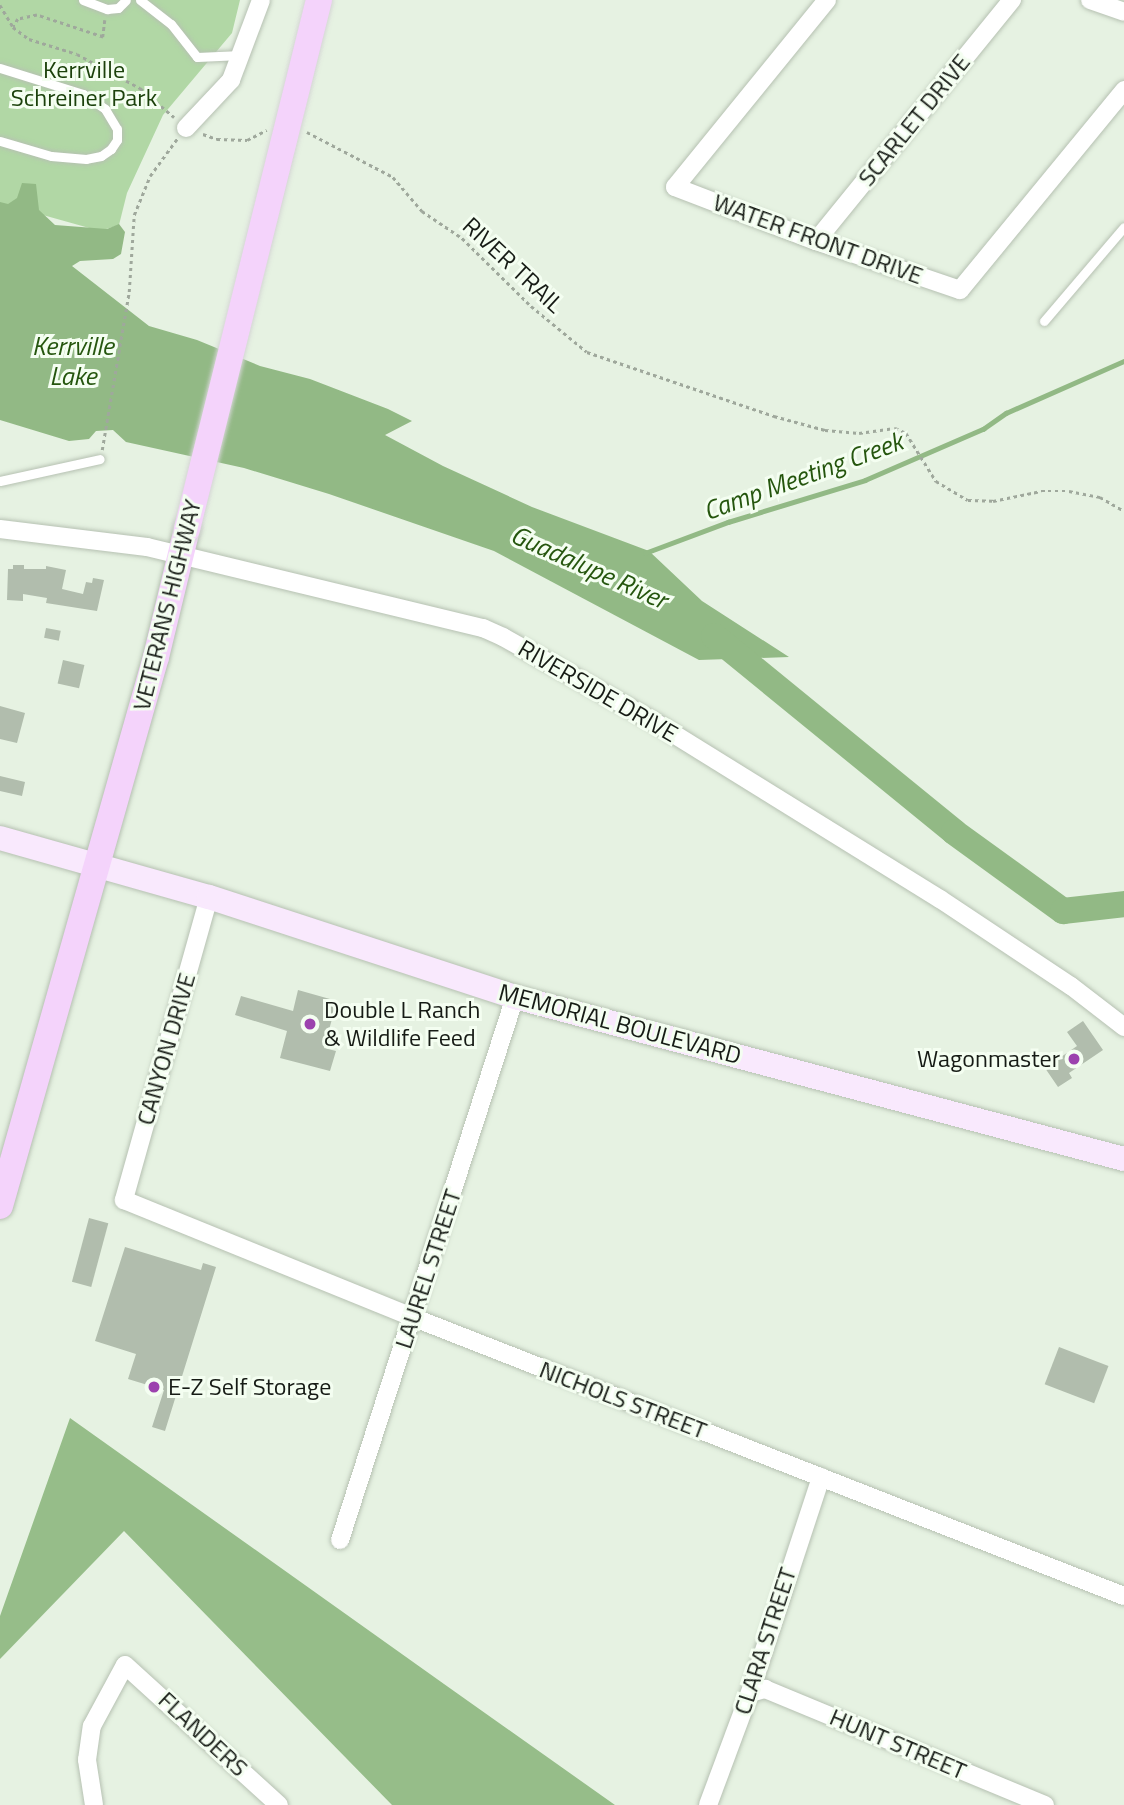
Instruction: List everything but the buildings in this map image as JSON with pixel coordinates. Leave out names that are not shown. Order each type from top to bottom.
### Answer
[{"type":"main road","name":"VETERANS HIGHWAY","points":[[0,1206],[183,555],[187,529],[319,0]]},
{"type":"main road","name":"MEMORIAL BOULEVARD","points":[[0,838],[209,897],[515,997],[1124,1159]]},
{"type":"street","points":[[186,128],[231,80],[261,0]]},
{"type":"street","name":"WATER FRONT DRIVE","points":[[827,0],[675,187],[816,241],[960,290],[1124,90]]},
{"type":"street","name":"SCARLET DRIVE","points":[[816,241],[1012,0]]},
{"type":"street","points":[[1090,0],[1124,12]]},
{"type":"street","name":"RIVERSIDE DRIVE","points":[[0,529],[147,547],[483,628],[522,646],[656,723],[940,899],[1070,986],[1124,1027]]},
{"type":"street","name":"CANYON DRIVE","points":[[124,1200],[209,897]]},
{"type":"street","name":"LAUREL STREET","points":[[340,1540],[515,997]]},
{"type":"street","name":"NICHOLS STREET","points":[[124,1200],[412,1317],[1124,1596]]},
{"type":"street","name":"CLARA STREET","points":[[708,1805],[750,1693],[821,1477]]},
{"type":"street","name":"FLANDERS","points":[[94,1805],[86,1760],[92,1726],[125,1665],[279,1805]]},
{"type":"street","name":"HUNT STREET","points":[[750,1693],[765,1689],[1045,1805]]},
{"type":"lane","points":[[83,0],[107,9],[118,8],[127,0]]},
{"type":"lane","points":[[140,0],[171,24],[197,57],[242,55]]},
{"type":"lane","points":[[0,68],[83,94],[105,109],[117,129],[117,140],[111,149],[101,156],[86,159],[51,156],[0,141]]},
{"type":"lane","points":[[1044,321],[1124,226]]},
{"type":"lane","points":[[0,481],[100,459]]},
{"type":"path","points":[[0,5],[13,27],[29,39],[77,54],[140,88],[186,128],[217,139],[247,140],[274,126]]},
{"type":"path","points":[[13,27],[18,19],[37,15],[103,37],[107,9]]},
{"type":"path","points":[[104,439],[129,292],[132,231],[140,197],[160,159],[186,128]]},
{"type":"path","name":"RIVER TRAIL","points":[[298,130],[310,132],[393,177],[422,211],[462,238],[531,306],[587,352],[774,416],[825,430],[859,433],[895,428],[906,433],[936,481],[968,500],[993,501],[1041,491],[1069,491],[1100,497],[1124,511]]},
{"type":"green space","name":"Kerrville Schreiner Park","points":[[0,0],[240,0],[232,33],[163,115],[127,193],[119,225],[100,231],[0,203]]},
{"type":"shaded area","points":[[70,1418],[615,1805],[392,1805],[124,1531],[0,1659],[0,1616]]},
{"type":"water","name":"Kerrville Lake","points":[[22,183],[36,184],[39,210],[55,225],[107,229],[119,224],[125,232],[121,254],[113,259],[80,261],[72,266],[149,326],[197,340],[260,366],[310,379],[412,421],[385,435],[443,466],[532,507],[649,551],[702,601],[789,657],[699,660],[494,551],[329,494],[244,468],[126,442],[113,430],[96,431],[89,439],[69,441],[0,420],[0,202],[8,204],[17,198]]},
{"type":"waterway","name":"Camp Meeting Creek","points":[[645,553],[728,522],[865,480],[983,429],[1006,413],[1124,361]]},
{"type":"waterway","name":"Guadalupe River","points":[[714,636],[954,832],[1063,911],[1124,904]]},
{"type":"place","name":"Double L Ranch & Wildlife Feed","points":[[310,1024]]},
{"type":"place","name":"Wagonmaster","points":[[1074,1059]]},
{"type":"place","name":"E-Z Self Storage","points":[[154,1387]]}]
